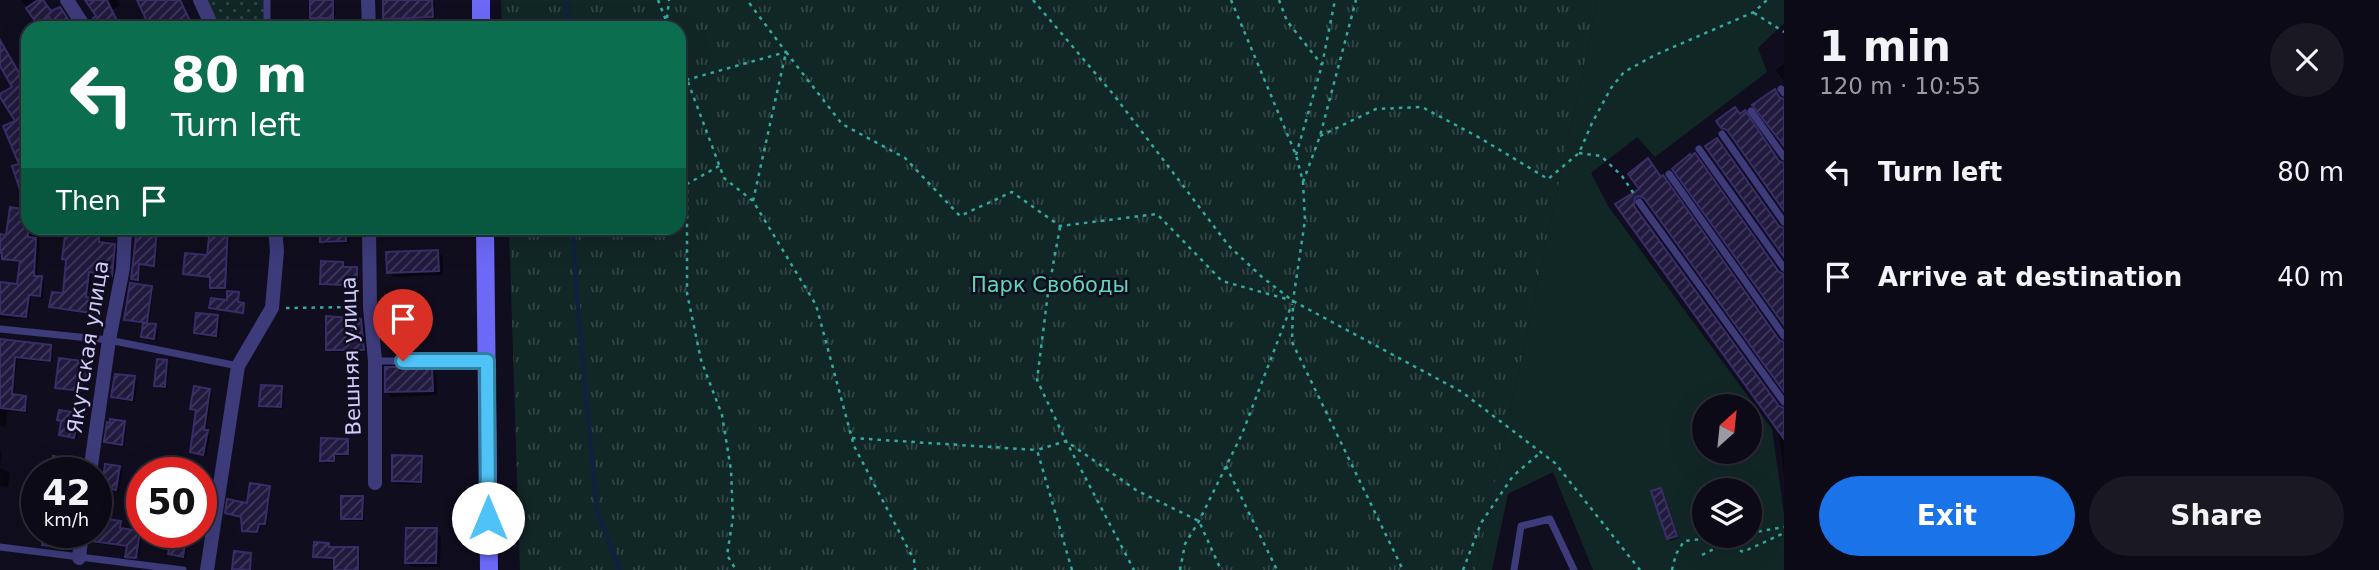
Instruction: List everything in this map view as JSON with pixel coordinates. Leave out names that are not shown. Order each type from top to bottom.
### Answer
[{"type":"main road","points":[[481,0],[481,21]]},
{"type":"main road","points":[[485,235],[489,570]]},
{"type":"street","points":[[67,0],[80,21]]},
{"type":"street","points":[[200,0],[210,21]]},
{"type":"street","points":[[369,0],[369,21]]},
{"type":"street","name":"Якутская улица","points":[[92,457],[109,340],[123,268],[125,235]]},
{"type":"street","points":[[207,570],[238,366],[272,308],[275,235]]},
{"type":"street","name":"Вешняя улица","points":[[369,235],[370,307],[375,361],[374,483]]},
{"type":"street","points":[[79,558],[80,548]]},
{"type":"lane","points":[[267,0],[267,21]]},
{"type":"lane","points":[[1751,111],[1784,157]]},
{"type":"lane","points":[[1723,134],[1784,222]]},
{"type":"lane","points":[[1699,149],[1784,268]]},
{"type":"lane","points":[[1669,174],[1784,336]]},
{"type":"lane","points":[[1639,202],[1784,402]]},
{"type":"lane","points":[[0,329],[109,340],[238,366]]},
{"type":"lane","points":[[375,361],[487,361]]},
{"type":"lane","points":[[1514,570],[1521,526],[1550,519],[1574,570]]},
{"type":"lane","points":[[0,547],[183,570]]},
{"type":"path","points":[[658,0],[666,21]]},
{"type":"path","points":[[666,21],[669,0]]},
{"type":"path","points":[[747,0],[842,124],[905,158],[960,216],[1012,191],[1060,226],[1157,214],[1222,281],[1293,301]]},
{"type":"path","points":[[1033,0],[1113,94],[1229,246],[1262,277],[1293,301],[1462,392],[1541,451],[1555,463],[1640,570]]},
{"type":"path","points":[[1231,0],[1296,155],[1303,182],[1305,220],[1293,301],[1292,342],[1403,570]]},
{"type":"path","points":[[1279,0],[1287,22],[1322,65]]},
{"type":"path","points":[[1296,155],[1322,65],[1335,0]]},
{"type":"path","points":[[1303,182],[1320,136],[1356,0]]},
{"type":"path","points":[[1320,136],[1376,109],[1422,107],[1548,179],[1579,153],[1611,88],[1624,72],[1655,55],[1754,12],[1767,0]]},
{"type":"path","points":[[1754,12],[1784,32]]},
{"type":"path","points":[[786,52],[686,80],[724,178],[753,201],[816,305],[852,438],[914,561],[915,570]]},
{"type":"path","points":[[753,201],[786,52]]},
{"type":"path","points":[[1579,153],[1601,156],[1622,176],[1639,202]]},
{"type":"path","points":[[687,184],[719,166]]},
{"type":"path","points":[[686,173],[687,293],[701,360],[722,415],[731,470],[733,519],[727,555],[736,570]]},
{"type":"path","points":[[1060,226],[1037,380],[1134,570]]},
{"type":"path","points":[[1180,570],[1185,544],[1242,434],[1293,301]]},
{"type":"path","points":[[272,308],[370,307]]},
{"type":"path","points":[[852,438],[1038,450],[1066,441]]},
{"type":"path","points":[[1066,441],[1136,490],[1199,521],[1220,570]]},
{"type":"path","points":[[1038,450],[1072,570]]},
{"type":"path","points":[[1464,570],[1481,523],[1513,476],[1541,451]]},
{"type":"path","points":[[1226,466],[1277,570]]},
{"type":"path","points":[[1762,531],[1784,527]]},
{"type":"path","points":[[1702,555],[1726,543],[1743,552],[1784,533]]},
{"type":"path","points":[[1672,570],[1676,554],[1684,541],[1692,540]]},
{"type":"green space","points":[[205,0],[265,0],[264,21],[216,21]]},
{"type":"green space","name":"Парк Свободы","points":[[501,0],[1598,0],[1476,570],[520,570],[509,235],[686,235],[686,21],[502,21]]},
{"type":"green space","points":[[1598,0],[1784,0],[1784,23],[1758,48],[1767,72],[1655,157],[1637,137],[1591,173],[1608,206],[1746,394],[1692,394],[1692,464],[1762,464],[1762,415],[1772,429],[1784,514],[1784,570],[1593,570],[1553,472],[1508,494],[1492,570],[1476,570]]},
{"type":"building","points":[[38,0],[43,0],[51,11],[60,7],[68,19],[51,21],[49,17],[35,21],[26,8]]},
{"type":"building","points":[[85,0],[107,0],[117,21],[94,21],[93,18],[96,16]]},
{"type":"building","points":[[137,0],[180,0],[190,21],[147,21]]},
{"type":"building","points":[[310,0],[333,0],[333,18],[310,18]]},
{"type":"building","points":[[383,0],[432,0],[433,17],[383,19]]},
{"type":"building","points":[[0,40],[21,76],[20,190],[12,166],[19,164],[3,126],[15,121],[0,97],[0,94],[12,87],[0,66]]},
{"type":"building","points":[[1775,89],[1779,97],[1784,99],[1784,146],[1752,105]]},
{"type":"building","points":[[1735,107],[1740,114],[1745,110],[1779,161],[1784,163],[1784,211],[1727,130],[1721,128],[1716,121]]},
{"type":"building","points":[[1717,138],[1779,226],[1784,228],[1784,257],[1705,146]]},
{"type":"building","points":[[1695,153],[1779,272],[1784,274],[1784,325],[1672,169]]},
{"type":"building","points":[[1648,158],[1661,177],[1663,175],[1779,340],[1784,342],[1784,392],[1644,198],[1635,198],[1634,206],[1779,406],[1784,408],[1784,439],[1762,408],[1762,394],[1752,394],[1615,204],[1639,189],[1628,174]]},
{"type":"building","points":[[10,207],[21,209],[21,235],[36,238],[34,276],[42,276],[40,296],[29,295],[26,317],[0,314],[0,282],[17,284],[20,261],[2,259],[0,234],[6,235]]},
{"type":"building","points":[[65,235],[100,235],[99,242],[115,244],[112,276],[89,272],[86,297],[93,298],[91,313],[49,307],[52,292],[63,293],[66,260],[62,259]]},
{"type":"building","points":[[136,235],[156,235],[154,266],[139,264],[138,280],[131,279]]},
{"type":"building","points":[[209,235],[228,235],[225,288],[210,288],[210,277],[183,274],[185,253],[207,255]]},
{"type":"building","points":[[320,235],[346,235],[346,241],[320,242]]},
{"type":"building","points":[[438,250],[439,271],[387,273],[386,252]]},
{"type":"building","points":[[321,261],[343,262],[343,267],[357,267],[357,278],[342,279],[342,285],[320,284]]},
{"type":"building","points":[[130,283],[152,286],[147,323],[124,320]]},
{"type":"building","points":[[227,291],[239,292],[238,302],[244,303],[243,313],[209,308],[211,298],[227,300]]},
{"type":"building","points":[[196,313],[218,315],[216,336],[194,333]]},
{"type":"building","points":[[326,316],[361,319],[364,350],[326,350]]},
{"type":"building","points":[[143,323],[156,324],[154,339],[141,337]]},
{"type":"building","points":[[0,339],[51,345],[50,361],[15,357],[12,394],[26,396],[25,411],[0,408]]},
{"type":"building","points":[[59,358],[91,362],[89,381],[82,380],[81,391],[55,388]]},
{"type":"building","points":[[157,359],[167,360],[165,387],[154,386]]},
{"type":"building","points":[[385,367],[432,367],[433,391],[385,392]]},
{"type":"building","points":[[115,374],[135,376],[132,400],[111,397]]},
{"type":"building","points":[[261,385],[282,386],[281,407],[259,406]]},
{"type":"building","points":[[194,386],[210,389],[204,430],[208,430],[203,455],[190,452],[196,410],[190,409]]},
{"type":"building","points":[[59,410],[79,413],[74,438],[59,435]]},
{"type":"building","points":[[110,419],[125,421],[122,445],[104,442],[107,422],[110,423]]},
{"type":"building","points":[[321,438],[348,439],[348,454],[334,454],[334,461],[320,461]]},
{"type":"building","points":[[392,455],[422,456],[421,482],[392,481]]},
{"type":"building","points":[[112,465],[120,466],[116,490],[112,489]]},
{"type":"building","points":[[250,483],[270,486],[265,524],[259,524],[257,532],[242,531],[241,517],[225,513],[227,499],[247,503]]},
{"type":"building","points":[[1661,488],[1677,536],[1667,539],[1651,491]]},
{"type":"building","points":[[341,496],[363,496],[362,519],[341,519]]},
{"type":"building","points":[[112,520],[121,521],[120,528],[126,529],[126,546],[112,544]]},
{"type":"building","points":[[406,528],[437,528],[436,563],[405,563]]},
{"type":"building","points":[[314,542],[329,543],[329,547],[358,547],[358,570],[334,570],[334,558],[313,557]]},
{"type":"building","points":[[127,548],[137,548],[136,558],[125,557]]},
{"type":"building","points":[[169,548],[184,548],[183,557],[168,554]]},
{"type":"building","points":[[234,551],[251,553],[250,570],[232,569]]},
{"type":"waterway","points":[[567,0],[568,21]]},
{"type":"waterway","points":[[573,235],[597,511],[620,570]]},
{"type":"route","points":[[403,361],[487,361],[488,518]]}]
